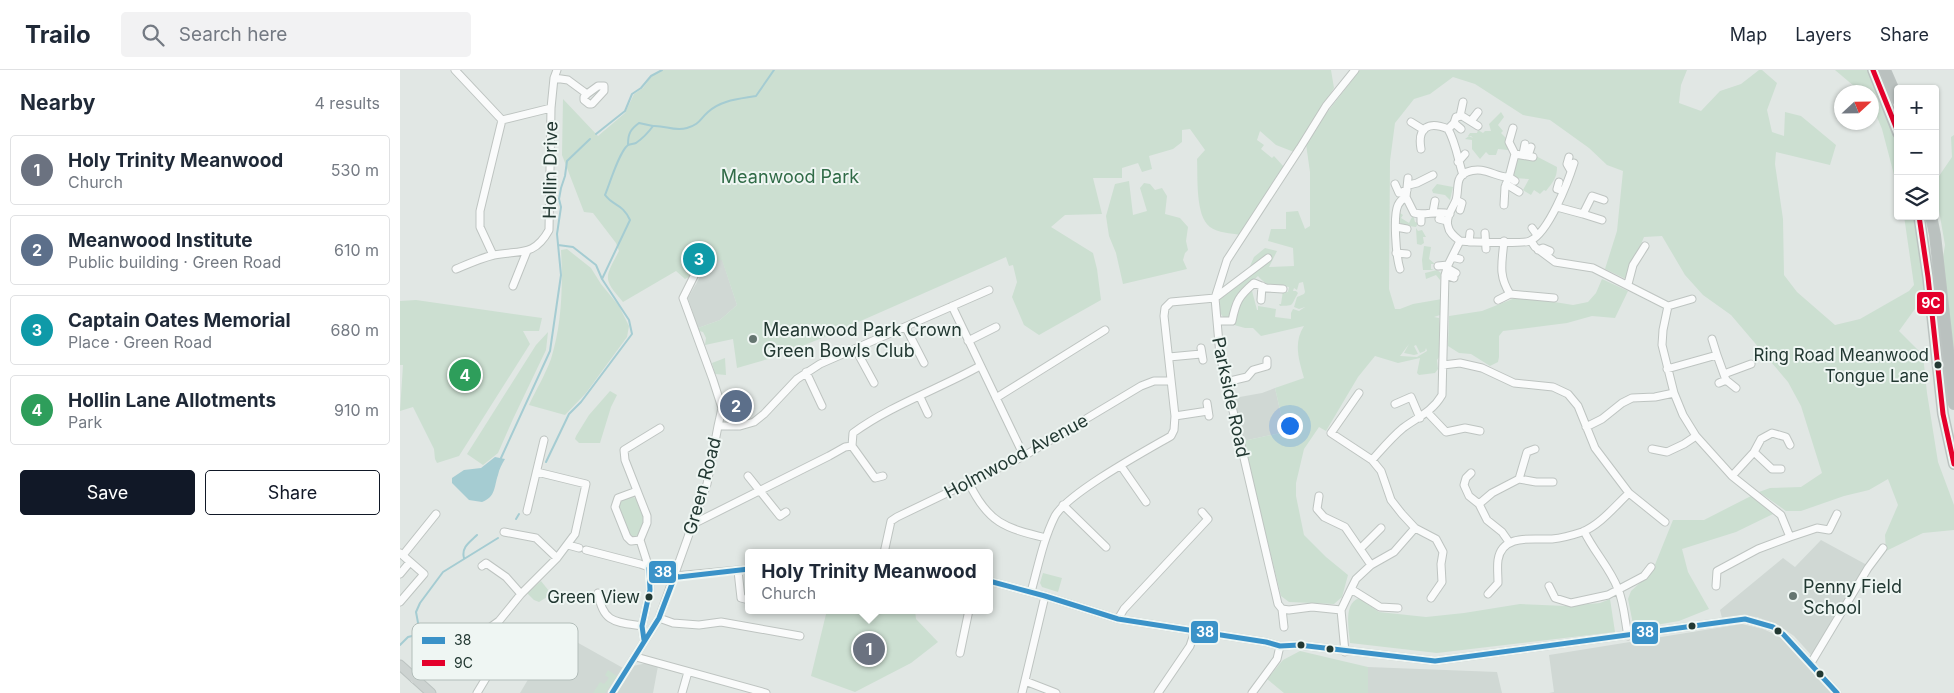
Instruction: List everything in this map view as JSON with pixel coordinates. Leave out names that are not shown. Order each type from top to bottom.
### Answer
[{"type":"highway","points":[[1873,70],[1897,130]]},
{"type":"highway","points":[[1885,70],[1894,91]]},
{"type":"highway","points":[[1920,220],[1943,414],[1954,464]]},
{"type":"highway","points":[[1932,220],[1954,404]]},
{"type":"main road","points":[[401,669],[412,677]]},
{"type":"main road","points":[[415,680],[431,693]]},
{"type":"street","points":[[455,70],[502,120]]},
{"type":"street","name":"Hollin Drive","points":[[513,286],[527,252],[539,244],[549,230],[551,108],[554,78],[557,70]]},
{"type":"street","name":"Parkside Road","points":[[1284,627],[1282,609],[1277,597],[1220,355],[1215,298],[1227,260],[1326,106],[1355,70]]},
{"type":"street","points":[[554,78],[568,80],[588,94]]},
{"type":"street","points":[[1448,129],[1463,102]]},
{"type":"street","points":[[502,120],[551,108]]},
{"type":"street","points":[[1471,121],[1478,112]]},
{"type":"street","points":[[1455,118],[1462,116],[1478,126]]},
{"type":"street","points":[[1455,118],[1461,129]]},
{"type":"street","points":[[493,255],[480,227],[480,211],[502,120]]},
{"type":"street","points":[[1414,122],[1424,128]]},
{"type":"street","points":[[1421,149],[1419,141],[1424,128],[1431,125],[1448,129],[1453,138],[1462,175]]},
{"type":"street","points":[[1513,128],[1507,135],[1511,149],[1515,154],[1528,156],[1528,146]]},
{"type":"street","points":[[1455,148],[1459,144],[1459,139]]},
{"type":"street","points":[[1458,162],[1465,154]]},
{"type":"street","points":[[1504,205],[1506,184],[1512,179],[1515,154]]},
{"type":"street","points":[[1433,212],[1445,218],[1448,228],[1460,241],[1521,243],[1531,240],[1537,235],[1557,207],[1571,165],[1576,165],[1579,157]]},
{"type":"street","points":[[1445,218],[1456,200],[1459,181],[1462,175],[1482,167],[1512,179]]},
{"type":"street","points":[[1395,184],[1398,193],[1422,177],[1433,175]]},
{"type":"street","points":[[1558,182],[1557,189],[1563,191]]},
{"type":"street","points":[[1506,184],[1519,192]]},
{"type":"street","points":[[1408,188],[1410,207],[1421,218],[1433,212],[1436,201]]},
{"type":"street","points":[[1400,269],[1396,252],[1397,207],[1408,188]]},
{"type":"street","points":[[1458,188],[1467,192]]},
{"type":"street","points":[[1583,214],[1592,196],[1604,200]]},
{"type":"street","points":[[1456,200],[1462,203],[1460,210]]},
{"type":"street","points":[[1557,207],[1602,220]]},
{"type":"street","points":[[1396,227],[1407,228]]},
{"type":"street","points":[[1532,228],[1537,235]]},
{"type":"street","points":[[1469,242],[1470,233]]},
{"type":"street","points":[[1484,233],[1486,249]]},
{"type":"street","points":[[1531,240],[1538,250],[1555,262],[1593,268],[1628,284],[1668,306],[1692,299]]},
{"type":"street","points":[[1372,460],[1402,429],[1428,413],[1442,395],[1444,365],[1442,337],[1447,269],[1460,241]]},
{"type":"street","points":[[1504,241],[1501,273],[1504,284],[1510,294]]},
{"type":"street","points":[[1628,284],[1633,265],[1645,246]]},
{"type":"street","points":[[1538,250],[1543,248],[1550,251]]},
{"type":"street","points":[[456,269],[493,255],[527,252]]},
{"type":"street","points":[[1396,252],[1407,254]]},
{"type":"street","points":[[1452,257],[1460,259]]},
{"type":"street","points":[[1031,592],[1046,538],[1056,515],[1063,505],[1121,466],[1171,436],[1174,430],[1175,416],[1164,316],[1165,308],[1171,302],[1215,298],[1268,258]]},
{"type":"street","points":[[1438,266],[1447,269],[1455,275]]},
{"type":"street","name":"Green Road","points":[[612,693],[659,618],[706,484],[722,408],[683,298],[697,270]]},
{"type":"street","points":[[1217,321],[1232,321],[1235,304],[1241,295],[1254,283],[1283,289]]},
{"type":"street","points":[[1261,300],[1262,286]]},
{"type":"street","points":[[718,426],[740,426],[754,422],[806,372],[820,364],[856,350],[989,290]]},
{"type":"street","points":[[1498,300],[1510,294],[1554,298]]},
{"type":"street","points":[[952,306],[1024,456]]},
{"type":"street","points":[[1668,306],[1662,345],[1674,393],[1683,415],[1696,436],[1732,476],[1781,515],[1790,536]]},
{"type":"street","points":[[968,341],[996,327]]},
{"type":"street","points":[[906,328],[924,363]]},
{"type":"street","points":[[996,398],[1105,330]]},
{"type":"street","points":[[1712,338],[1723,379],[1736,388]]},
{"type":"street","points":[[856,350],[874,384]]},
{"type":"street","points":[[1169,357],[1202,354]]},
{"type":"street","points":[[1667,369],[1717,356]]},
{"type":"street","points":[[1226,382],[1247,377],[1253,370],[1267,366],[1268,360]]},
{"type":"street","points":[[1444,365],[1460,363],[1482,368],[1514,383],[1553,387],[1568,394],[1578,406],[1595,448],[1629,493],[1665,522]]},
{"type":"street","points":[[1723,379],[1751,364]]},
{"type":"street","points":[[883,476],[875,478],[852,446],[853,433],[870,420],[980,366]]},
{"type":"street","points":[[806,372],[822,406]]},
{"type":"street","name":"Holmwood Avenue","points":[[885,549],[891,521],[1024,456],[1141,386],[1154,381],[1171,381]]},
{"type":"street","points":[[1359,393],[1331,433],[1372,460],[1382,471],[1391,500],[1402,514],[1415,528],[1436,539],[1442,552],[1442,582],[1431,598]]},
{"type":"street","points":[[1586,427],[1602,419],[1622,403],[1632,398],[1655,397],[1674,393]]},
{"type":"street","points":[[920,397],[928,414]]},
{"type":"street","points":[[1395,404],[1411,397],[1420,418]]},
{"type":"street","points":[[1175,416],[1208,410]]},
{"type":"street","points":[[1428,413],[1446,432],[1466,428],[1480,431]]},
{"type":"street","points":[[644,640],[642,626],[650,590],[649,568],[640,540],[647,520],[625,460],[624,450],[660,428]]},
{"type":"street","points":[[1732,476],[1754,452],[1761,439],[1772,433],[1786,437],[1790,445]]},
{"type":"street","points":[[1652,449],[1667,452],[1696,436]]},
{"type":"street","points":[[527,511],[544,440]]},
{"type":"street","points":[[693,524],[829,456],[845,446],[852,446]]},
{"type":"street","points":[[1519,479],[1527,452],[1535,449]]},
{"type":"street","points":[[1754,452],[1772,469],[1781,469]]},
{"type":"street","points":[[1121,466],[1146,502]]},
{"type":"street","points":[[496,623],[557,558],[575,534],[586,484],[537,472]]},
{"type":"street","points":[[1471,473],[1466,478],[1464,485],[1469,496],[1479,504],[1488,520],[1502,532],[1509,542]]},
{"type":"street","points":[[748,476],[780,516],[786,512]]},
{"type":"street","points":[[1479,504],[1492,493],[1519,479],[1553,482]]},
{"type":"street","points":[[969,483],[978,502],[988,514],[1014,530],[1046,538]]},
{"type":"street","points":[[637,491],[618,498],[615,507],[630,541],[640,540]]},
{"type":"street","points":[[1488,594],[1498,583],[1498,559],[1502,548],[1509,542],[1522,539],[1552,539],[1584,532],[1629,493]]},
{"type":"street","points":[[1318,496],[1317,509],[1324,517],[1345,526],[1371,565]]},
{"type":"street","points":[[1063,505],[1106,547]]},
{"type":"street","points":[[1118,619],[1124,609],[1208,519],[1202,512]]},
{"type":"street","points":[[400,602],[424,574],[401,554],[436,514]]},
{"type":"street","points":[[1716,586],[1717,571],[1758,549],[1790,536],[1817,528],[1829,530],[1837,514]]},
{"type":"street","points":[[1361,548],[1381,528]]},
{"type":"street","points":[[1345,652],[1341,610],[1356,579],[1371,565],[1394,552],[1415,528]]},
{"type":"street","points":[[504,532],[536,538],[557,558]]},
{"type":"street","points":[[1584,532],[1590,545],[1605,562],[1619,590],[1628,636]]},
{"type":"street","points":[[568,545],[640,564],[675,576],[745,570]]},
{"type":"street","points":[[1811,663],[1882,548]]},
{"type":"street","points":[[400,574],[410,562]]},
{"type":"street","points":[[482,566],[486,563],[506,578],[521,594]]},
{"type":"street","points":[[1549,586],[1554,598],[1571,603],[1608,595],[1644,576],[1651,567]]},
{"type":"street","points":[[738,571],[741,598],[745,599]]},
{"type":"street","points":[[993,582],[1118,619],[1280,646],[1299,645],[1345,652],[1435,661],[1745,619],[1772,627],[1783,634],[1837,693]]},
{"type":"street","points":[[1351,589],[1380,608],[1398,608]]},
{"type":"street","points":[[598,594],[604,614],[611,619],[642,626]]},
{"type":"street","points":[[1022,693],[1045,596]]},
{"type":"street","points":[[1282,609],[1312,607],[1341,610]]},
{"type":"street","points":[[960,653],[968,614]]},
{"type":"street","points":[[659,618],[673,623],[688,625],[721,622],[800,636]]},
{"type":"street","points":[[1158,693],[1190,646],[1195,631]]},
{"type":"street","points":[[1252,693],[1276,658],[1280,646]]},
{"type":"street","points":[[636,657],[766,693]]},
{"type":"street","points":[[682,693],[688,672]]},
{"type":"street","points":[[477,693],[485,680]]},
{"type":"street","points":[[1025,681],[1056,693]]},
{"type":"shaded area","points":[[722,259],[737,305],[720,320],[698,328],[688,298],[709,261]]},
{"type":"shaded area","points":[[1275,388],[1285,432],[1243,441],[1234,398],[1262,393]]},
{"type":"shaded area","name":"Penny Field School","points":[[1821,540],[1867,565],[1813,657],[1794,636],[1778,625],[1757,617],[1722,618],[1720,610],[1783,558],[1795,567]]},
{"type":"shaded area","points":[[1742,624],[1763,629],[1781,637],[1800,654],[1833,693],[1549,693],[1554,692],[1549,655]]},
{"type":"shaded area","points":[[578,643],[623,668],[647,663],[658,666],[653,693],[520,693],[528,680],[578,680]]},
{"type":"shaded area","points":[[1368,667],[1497,672],[1502,693],[1368,693]]},
{"type":"green space","name":"Meanwood Park","points":[[661,70],[1331,70],[1334,88],[1294,152],[1276,145],[1260,131],[1257,140],[1264,145],[1261,149],[1272,158],[1274,156],[1284,167],[1240,235],[1217,230],[1205,222],[1198,195],[1197,159],[1205,150],[1190,129],[1182,130],[1182,142],[1173,149],[1149,156],[1152,169],[1142,172],[1138,163],[1122,168],[1122,178],[1093,178],[1102,214],[1065,215],[1051,227],[1093,253],[1101,300],[1039,335],[1024,325],[1012,297],[1017,282],[1013,265],[1009,266],[1006,257],[822,338],[775,357],[737,368],[733,339],[705,345],[706,338],[698,328],[720,320],[737,305],[722,260],[709,261],[713,251],[706,251],[691,276],[685,279],[676,271],[623,302],[612,288],[608,278],[619,251],[616,243],[593,213],[584,212],[562,155],[563,99],[598,136],[625,113],[634,94]]},
{"type":"green space","points":[[1360,70],[1687,70],[1681,85],[1679,103],[1701,111],[1720,91],[1741,84],[1759,70],[1762,70],[1777,83],[1767,110],[1772,132],[1784,136],[1785,112],[1801,116],[1836,145],[1830,165],[1776,152],[1775,164],[1783,219],[1784,275],[1797,292],[1835,325],[1860,319],[1909,291],[1914,285],[1905,220],[1915,220],[1925,295],[1899,331],[1923,355],[1938,462],[1954,505],[1954,530],[1923,533],[1886,551],[1885,535],[1898,505],[1888,479],[1869,490],[1844,496],[1801,511],[1786,511],[1759,492],[1770,488],[1801,487],[1822,473],[1801,406],[1788,382],[1731,315],[1703,295],[1685,275],[1662,236],[1644,237],[1626,279],[1605,269],[1617,231],[1623,171],[1607,165],[1589,148],[1550,120],[1523,115],[1475,84],[1453,77],[1430,94],[1414,99],[1395,123],[1390,161],[1389,289],[1395,309],[1442,299],[1440,315],[1434,317],[1439,318],[1441,340],[1441,351],[1437,360],[1438,369],[1435,373],[1419,375],[1417,373],[1420,358],[1398,363],[1375,356],[1358,377],[1326,431],[1319,427],[1304,449],[1296,483],[1296,496],[1304,535],[1348,575],[1342,597],[1334,604],[1289,602],[1281,596],[1243,441],[1285,432],[1275,388],[1304,378],[1298,345],[1304,326],[1261,336],[1253,328],[1245,328],[1227,323],[1219,311],[1220,297],[1254,271],[1250,266],[1254,257],[1265,248],[1277,251],[1269,267],[1294,266],[1293,248],[1268,241],[1271,229],[1286,229],[1286,212],[1298,211],[1305,229],[1310,226],[1310,172],[1306,144],[1318,124]],"holes":[[[1258,276],[1272,285],[1289,287],[1288,292],[1283,291],[1280,306],[1292,304],[1298,293],[1293,291],[1294,288],[1297,290],[1299,283],[1303,282],[1305,292],[1297,297],[1294,307],[1299,309],[1305,307],[1299,311],[1293,309],[1291,319],[1275,317],[1276,309],[1258,306],[1257,310],[1250,283]],[[1409,344],[1404,353],[1418,354],[1414,346],[1416,345],[1420,353],[1425,351],[1426,348],[1427,351],[1417,357],[1400,356]]]},
{"type":"green space","points":[[1835,70],[1869,70],[1875,85],[1853,85]]},
{"type":"green space","points":[[1879,96],[1894,138],[1894,175],[1879,122]]},
{"type":"green space","points":[[1501,112],[1504,117],[1498,125],[1503,131],[1501,133],[1507,139],[1508,150],[1498,149],[1496,155],[1489,155],[1486,152],[1480,159],[1472,149],[1472,140],[1465,139],[1470,133],[1477,133],[1478,130],[1483,133],[1491,131],[1489,124]]},
{"type":"green space","points":[[1954,135],[1954,404],[1940,275],[1945,245],[1939,211],[1939,176],[1952,157],[1951,137]]},
{"type":"green space","points":[[1534,155],[1557,167],[1557,171],[1554,180],[1546,191],[1544,190],[1540,194],[1534,190],[1531,195],[1523,190],[1529,179],[1514,178],[1511,174],[1514,159]]},
{"type":"green space","points":[[1129,181],[1133,215],[1147,211],[1140,188],[1144,183],[1150,184],[1155,190],[1162,188],[1167,196],[1165,214],[1180,218],[1188,227],[1186,241],[1188,250],[1183,260],[1187,269],[1123,284],[1116,253],[1109,236],[1106,216],[1115,184]]},
{"type":"green space","points":[[1437,184],[1453,187],[1450,200],[1445,195],[1433,193],[1432,190]]},
{"type":"green space","points":[[1398,214],[1403,215],[1401,218],[1409,223],[1413,215],[1415,222],[1418,223],[1416,227],[1402,225],[1399,222]]},
{"type":"green space","points":[[1416,228],[1418,231],[1422,230],[1426,237],[1423,237],[1424,243],[1421,245],[1417,244]]},
{"type":"green space","points":[[1424,246],[1431,247],[1429,259],[1435,264],[1431,264],[1431,269],[1434,270],[1423,270]]},
{"type":"green space","points":[[567,249],[591,268],[619,306],[629,326],[627,337],[586,393],[565,415],[529,405],[549,365],[555,346],[561,304],[561,250]]},
{"type":"green space","points":[[1437,270],[1441,273],[1440,280],[1436,275],[1426,279],[1425,273]]},
{"type":"green space","points":[[1602,279],[1628,291],[1615,318],[1592,316],[1567,323],[1503,331],[1499,336],[1498,362],[1490,366],[1471,354],[1459,353],[1448,346],[1449,316],[1482,311],[1515,298],[1530,298],[1573,305],[1588,302],[1596,293]]},
{"type":"green space","points":[[416,300],[542,318],[539,331],[523,331],[530,344],[459,456],[437,463],[434,449],[413,407],[400,411],[403,365],[400,365],[400,301]]},
{"type":"green space","points":[[548,332],[546,350],[498,453],[483,465],[467,454],[536,345]]},
{"type":"green space","points":[[725,358],[726,375],[715,374],[712,363]]},
{"type":"green space","points":[[610,391],[617,395],[611,407],[600,443],[579,443],[575,439],[576,436],[589,415]]},
{"type":"green space","points":[[628,496],[632,496],[637,500],[642,506],[644,513],[643,525],[637,537],[630,537],[618,507],[619,502]]},
{"type":"green space","points":[[1751,496],[1773,514],[1736,532],[1682,549],[1688,572],[1709,609],[1679,621],[1638,628],[1633,624],[1628,599],[1631,591],[1652,572],[1673,520],[1704,520]]},
{"type":"green space","points":[[1043,573],[1062,578],[1058,592],[1042,587],[1040,583]]},
{"type":"green space","points":[[541,581],[549,591],[547,597],[539,602],[527,593]]},
{"type":"green space","points":[[1359,598],[1379,612],[1426,617],[1520,604],[1566,606],[1600,603],[1610,599],[1615,632],[1437,653],[1350,643],[1349,611],[1354,601]]},
{"type":"green space","points":[[826,614],[915,614],[916,619],[938,642],[911,663],[855,692],[811,676]]},
{"type":"green space","points":[[1300,651],[1368,667],[1368,693],[1284,693],[1267,679],[1283,660]]},
{"type":"green space","points":[[608,670],[617,676],[605,693],[593,693],[600,682],[604,684],[609,678],[605,675]]},
{"type":"water","points":[[495,457],[505,459],[499,471],[494,491],[487,500],[482,502],[469,500],[452,483],[452,478],[464,470],[481,468]]},
{"type":"waterway","points":[[596,134],[625,111],[632,94],[641,88],[651,76],[662,70]]},
{"type":"waterway","points":[[546,462],[569,414],[581,402],[632,334],[629,320],[602,279],[630,220],[624,211],[605,195],[621,154],[628,145],[639,141],[653,126],[678,129],[687,128],[697,123],[708,112],[719,105],[756,96],[774,70]]},
{"type":"waterway","points":[[628,144],[630,132],[639,123],[653,126]]},
{"type":"waterway","points":[[501,458],[550,351],[561,275],[557,234],[561,207],[559,199],[561,188],[567,161],[590,139]]},
{"type":"waterway","points":[[558,245],[573,247],[596,265],[602,279]]},
{"type":"waterway","points":[[516,519],[519,514]]},
{"type":"waterway","points":[[464,558],[465,548],[477,535]]},
{"type":"waterway","points":[[418,623],[416,612],[420,603],[443,572],[498,538]]},
{"type":"waterway","points":[[400,645],[408,637],[412,636]]},
{"type":"transit line","name":"9C","points":[[1873,70],[1897,130]]},
{"type":"transit line","name":"9C","points":[[1920,220],[1928,277],[1943,414],[1954,464]]},
{"type":"transit line","name":"38","points":[[644,640],[642,626],[650,590],[649,568],[679,577],[745,569]]},
{"type":"transit line","name":"38","points":[[612,693],[659,618],[675,576]]},
{"type":"transit line","name":"38","points":[[993,582],[1118,619],[1266,642],[1280,646],[1299,645],[1435,661],[1745,619],[1773,627],[1783,634],[1837,693]]},
{"type":"place","name":"Captain Oates Memorial","points":[[699,259]]},
{"type":"place","name":"Meanwood Park Crown Green Bowls Club","points":[[753,339]]},
{"type":"place","name":"Ring Road Meanwood Tongue Lane","points":[[1938,365]]},
{"type":"place","name":"Hollin Lane Allotments","points":[[465,375]]},
{"type":"place","name":"Meanwood Institute","points":[[736,406]]},
{"type":"place","name":"Penny Field School","points":[[1793,596]]},
{"type":"place","name":"Green View","points":[[649,597]]},
{"type":"place","name":"Holy Trinity Meanwood","points":[[869,649]]}]
